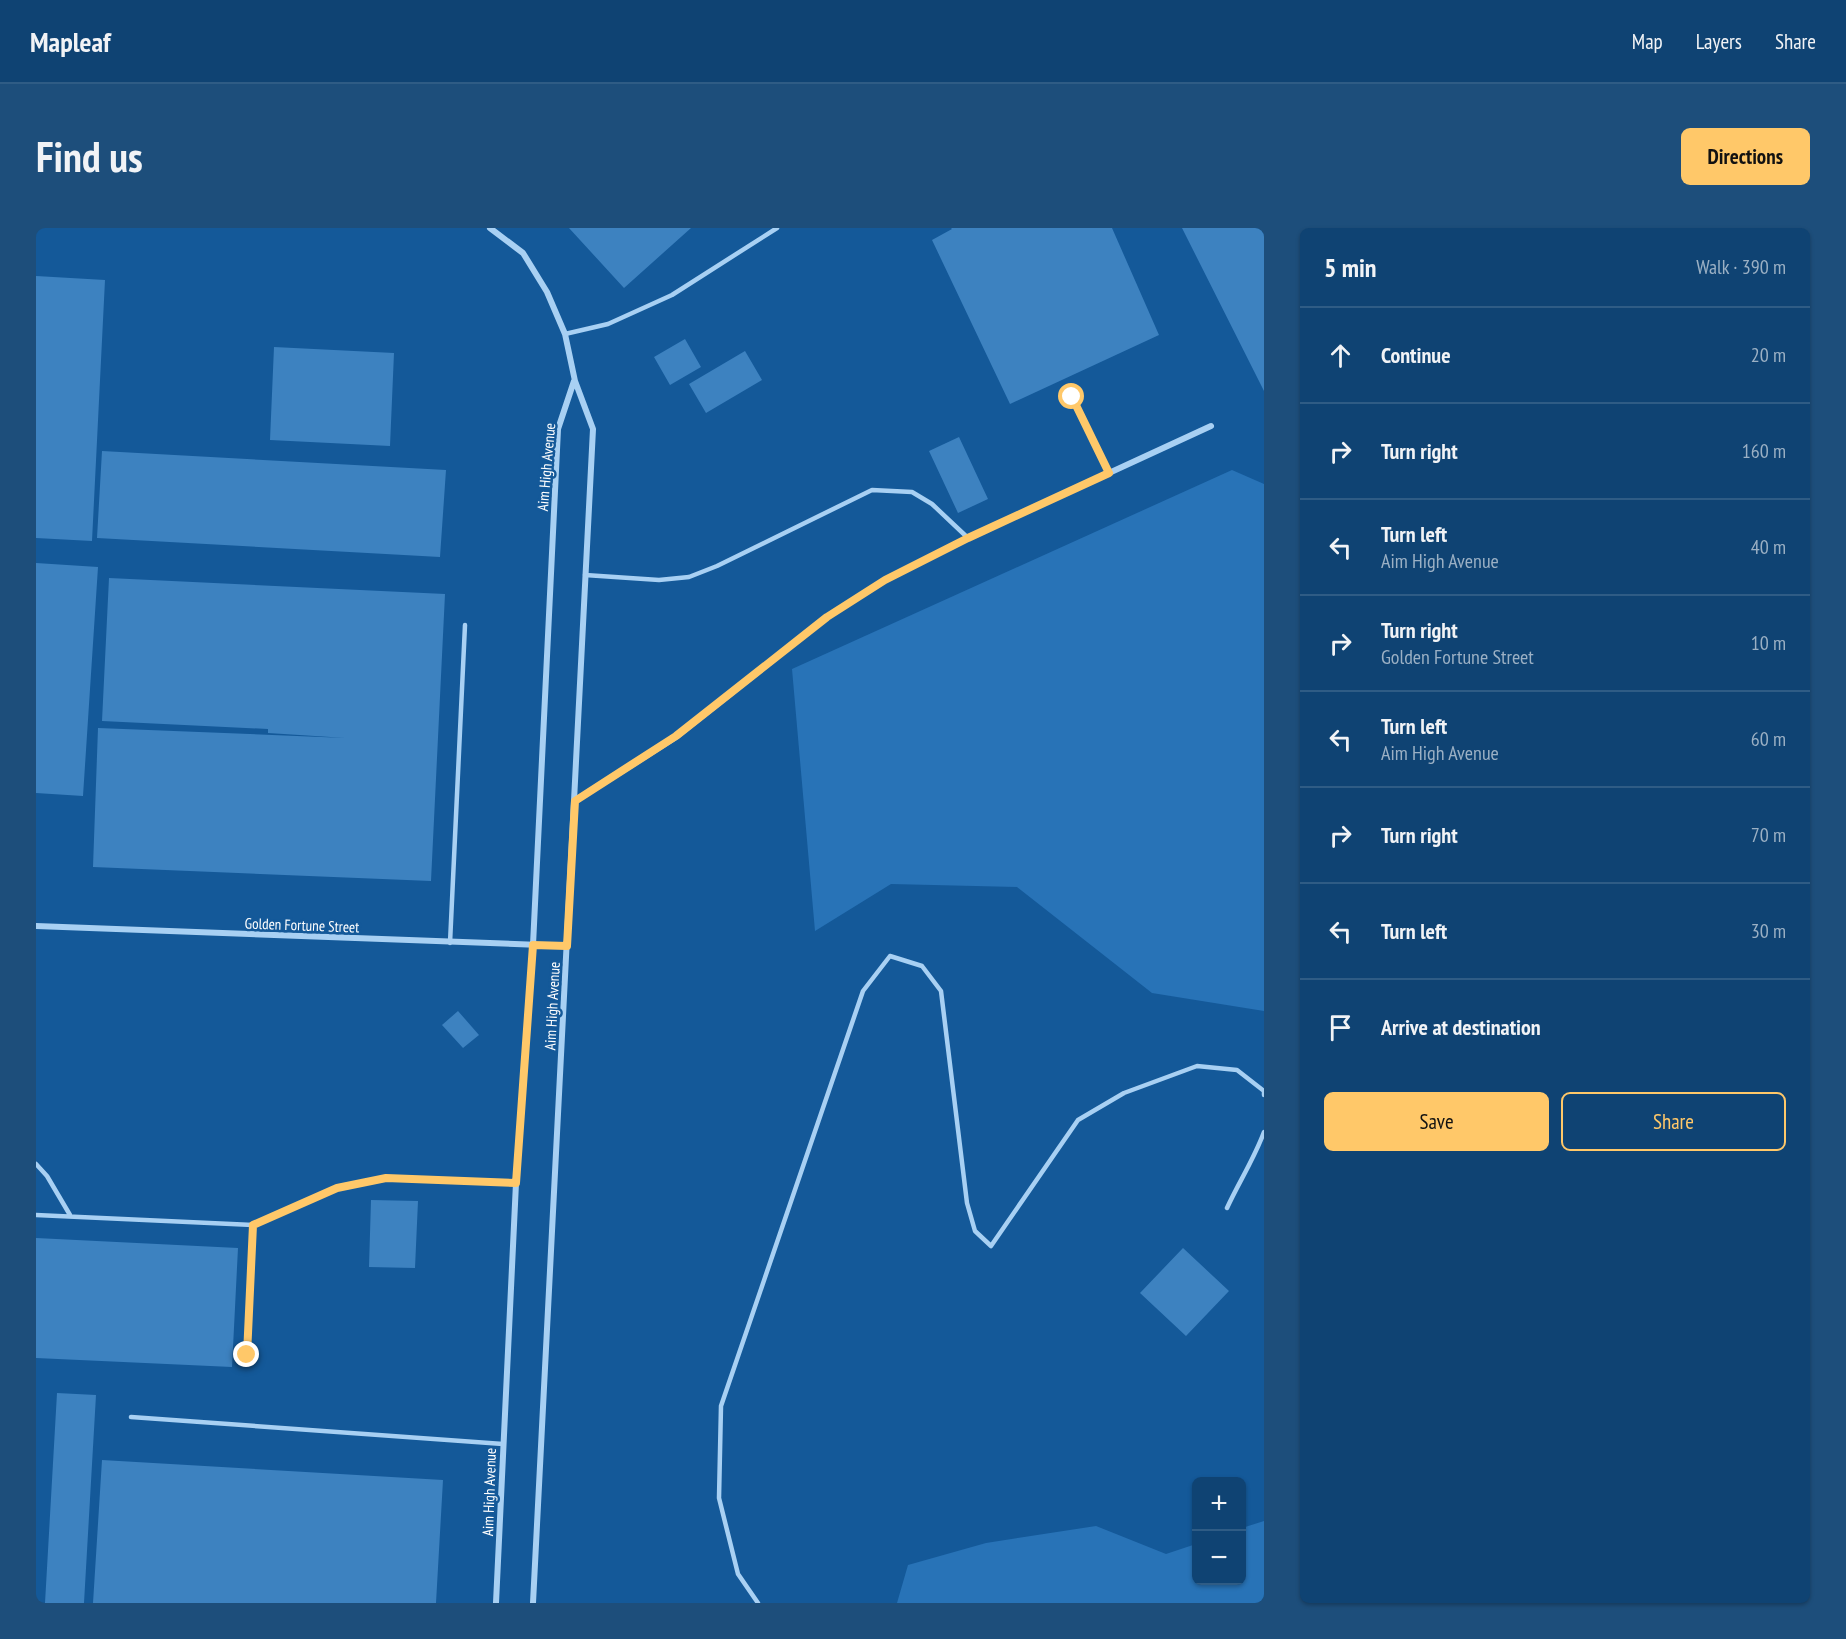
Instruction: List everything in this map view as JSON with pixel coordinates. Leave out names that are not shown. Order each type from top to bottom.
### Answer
[{"type":"street","points":[[490,228],[523,253],[547,292],[565,334],[575,381]]},
{"type":"street","name":"Aim High Avenue","points":[[534,1603],[593,429],[575,381]]},
{"type":"street","name":"Aim High Avenue","points":[[496,1603],[516,1183],[533,945],[558,429],[575,381]]},
{"type":"street","points":[[575,801],[676,736],[827,617],[885,580],[968,538],[1211,426]]},
{"type":"street","name":"Golden Fortune Street","points":[[36,926],[567,946]]},
{"type":"lane","points":[[565,334],[608,324],[672,295],[777,228]]},
{"type":"lane","points":[[1072,397],[1109,473]]},
{"type":"lane","points":[[585,575],[659,580],[689,577],[717,566],[872,490],[912,492],[932,504],[968,538]]},
{"type":"lane","points":[[450,943],[465,625]]},
{"type":"lane","points":[[758,1603],[738,1574],[719,1498],[721,1406],[863,991],[890,956],[922,966],[941,991],[967,1203],[975,1231],[991,1246],[1078,1120],[1124,1092],[1197,1066],[1237,1070],[1264,1091],[1264,1095]]},
{"type":"lane","points":[[1227,1208],[1237,1185],[1254,1158],[1264,1132]]},
{"type":"lane","points":[[36,1164],[47,1176],[70,1215]]},
{"type":"lane","points":[[36,1215],[253,1225],[337,1188],[386,1178],[516,1183]]},
{"type":"lane","points":[[247,1355],[253,1225]]},
{"type":"lane","points":[[131,1417],[503,1444]]},
{"type":"shaded area","points":[[1232,470],[1264,484],[1264,1011],[1152,993],[1017,887],[891,884],[815,931],[792,669]]},
{"type":"shaded area","points":[[1264,1521],[1264,1603],[897,1603],[908,1565],[986,1543],[1096,1526],[1166,1554],[1192,1545],[1192,1585],[1246,1585],[1246,1527]]},
{"type":"building","points":[[569,228],[691,228],[624,288]]},
{"type":"building","points":[[951,228],[1112,228],[1159,335],[1010,404],[932,240]]},
{"type":"building","points":[[1182,228],[1264,228],[1264,391]]},
{"type":"building","points":[[36,276],[105,280],[92,541],[36,538]]},
{"type":"building","points":[[685,339],[701,367],[670,385],[654,357]]},
{"type":"building","points":[[274,347],[394,353],[390,446],[270,440]]},
{"type":"building","points":[[745,351],[762,380],[706,413],[689,384]]},
{"type":"building","points":[[959,437],[988,499],[958,513],[929,451]]},
{"type":"building","points":[[102,451],[446,470],[440,557],[97,538]]},
{"type":"building","points":[[36,563],[98,567],[83,796],[36,793]]},
{"type":"building","points":[[109,578],[445,594],[431,881],[93,867],[98,728],[346,738],[268,733],[268,729],[102,721]]},
{"type":"building","points":[[458,1011],[479,1035],[463,1048],[442,1025]]},
{"type":"building","points":[[371,1200],[418,1201],[415,1268],[369,1267]]},
{"type":"building","points":[[36,1238],[238,1248],[232,1367],[36,1358]]},
{"type":"building","points":[[1183,1248],[1229,1291],[1186,1336],[1140,1293]]},
{"type":"building","points":[[57,1393],[96,1395],[84,1603],[45,1603]]},
{"type":"building","points":[[102,1460],[443,1480],[436,1603],[93,1603]]},
{"type":"route","points":[[247,1355],[253,1225],[337,1188],[386,1178],[516,1183],[533,945],[567,946],[575,801],[676,736],[827,617],[885,580],[968,538],[1109,473],[1072,397]]}]
